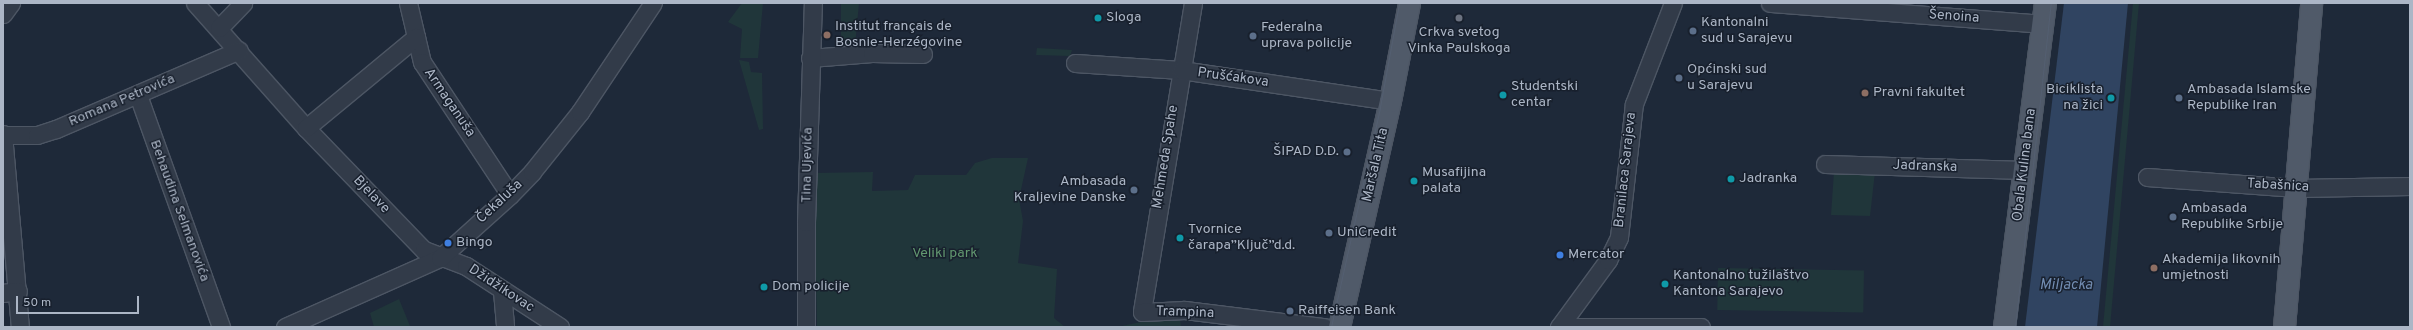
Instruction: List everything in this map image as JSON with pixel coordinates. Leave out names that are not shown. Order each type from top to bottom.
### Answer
[{"type":"main road","name":"Maršala Tita","points":[[1339,327],[1390,101],[1409,3]]},
{"type":"main road","name":"Obala Kulina bana","points":[[2004,327],[2045,3]]},
{"type":"main road","points":[[2284,327],[2297,188],[2311,3]]},
{"type":"street","points":[[3,14],[11,3]]},
{"type":"street","name":"Bjelave","points":[[195,3],[239,50],[306,128],[424,250],[440,258]]},
{"type":"street","points":[[219,28],[243,3]]},
{"type":"street","name":"Armaganuša","points":[[408,3],[422,62],[510,195]]},
{"type":"street","name":"Čekaluša","points":[[285,327],[440,258],[510,195],[580,112],[653,3]]},
{"type":"street","name":"Tina Ujevića","points":[[806,327],[810,58],[813,3]]},
{"type":"street","name":"Mehmeda Spahe","points":[[1142,312],[1193,3]]},
{"type":"street","name":"Branilaca Sarajeva","points":[[1559,327],[1608,260],[1619,237],[1634,104],[1673,3]]},
{"type":"street","name":"Šenoina","points":[[1770,3],[2042,24]]},
{"type":"street","points":[[306,128],[416,37]]},
{"type":"street","name":"Romana Petrovića","points":[[4,135],[37,136],[138,95],[239,50]]},
{"type":"street","points":[[810,58],[872,53],[923,54]]},
{"type":"street","name":"Prušćakova","points":[[1075,63],[1181,70],[1390,101]]},
{"type":"street","name":"Behaudina Selmanovića","points":[[138,95],[221,327]]},
{"type":"street","points":[[4,135],[10,292],[20,327]]},
{"type":"street","name":"Jadranska","points":[[1825,164],[2024,170]]},
{"type":"street","name":"Tabašnica","points":[[2147,177],[2297,188],[2410,186]]},
{"type":"street","name":"Džidžikovac","points":[[440,258],[466,266],[502,291],[560,327]]},
{"type":"street","points":[[502,291],[505,327]]},
{"type":"street","name":"Trampina","points":[[1142,312],[1185,310],[1324,327]]},
{"type":"street","points":[[1559,327],[1701,327]]},
{"type":"green space","points":[[742,3],[763,3],[758,58],[740,58],[742,29],[728,22]]},
{"type":"green space","points":[[841,3],[859,3],[855,46],[841,46]]},
{"type":"green space","points":[[2133,3],[2139,3],[2110,327],[2103,327]]},
{"type":"green space","points":[[1037,48],[1072,50],[1070,56],[1036,55]]},
{"type":"green space","points":[[739,60],[749,62],[751,72],[762,73],[763,129],[759,130]]},
{"type":"green space","name":"Veliki park","points":[[992,158],[1028,158],[1019,199],[1023,221],[1018,263],[1057,269],[1054,318],[1065,327],[817,327],[814,173],[873,172],[872,191],[908,190],[915,175],[966,175],[975,163]]},
{"type":"green space","points":[[1834,172],[1875,172],[1870,216],[1831,215]]},
{"type":"green space","points":[[1718,268],[1864,271],[1863,313],[1717,310]]},
{"type":"green space","points":[[399,299],[410,326],[374,327],[370,313]]},
{"type":"green space","points":[[1180,320],[1181,327],[1117,327],[1141,322]]},
{"type":"water","name":"Miljacka","points":[[2064,3],[2128,3],[2097,327],[2025,327]]},
{"type":"tram line","points":[[1331,327],[1380,107],[1399,3]]},
{"type":"tram line","points":[[2015,327],[2051,3]]},
{"type":"place","name":"Sloga","points":[[1098,18]]},
{"type":"place","name":"Crkva svetog Vinka Paulskoga","points":[[1459,18]]},
{"type":"place","name":"Kantonalni sud u Sarajevu","points":[[1693,31]]},
{"type":"place","name":"Institut français de Bosnie-Herzégovine","points":[[827,35]]},
{"type":"place","name":"Federalna uprava policije","points":[[1253,36]]},
{"type":"place","name":"Općinski sud u Sarajevu","points":[[1679,78]]},
{"type":"place","name":"Pravni fakultet","points":[[1865,93]]},
{"type":"place","name":"Studentski centar","points":[[1503,95]]},
{"type":"place","name":"Biciklista na žici","points":[[2111,98]]},
{"type":"place","name":"Ambasada Islamske Republike Iran","points":[[2179,98]]},
{"type":"place","name":"ŠIPAD D.D.","points":[[1347,152]]},
{"type":"place","name":"Jadranka","points":[[1731,179]]},
{"type":"place","name":"Musafijina palata","points":[[1414,181]]},
{"type":"place","name":"Ambasada Kraljevine Danske","points":[[1134,190]]},
{"type":"place","name":"Ambasada Republike Srbije","points":[[2173,217]]},
{"type":"place","name":"UniCredit","points":[[1329,233]]},
{"type":"place","name":"Tvornice čarapa”Ključ”d.d.","points":[[1180,238]]},
{"type":"place","name":"Bingo","points":[[448,243]]},
{"type":"place","name":"Mercator","points":[[1560,255]]},
{"type":"place","name":"Akademija likovnih umjetnosti","points":[[2154,268]]},
{"type":"place","name":"Kantonalno tužilaštvo Kantona Sarajevo","points":[[1665,284]]},
{"type":"place","name":"Dom policije","points":[[764,287]]},
{"type":"place","name":"Raiffeisen Bank","points":[[1290,311]]}]
